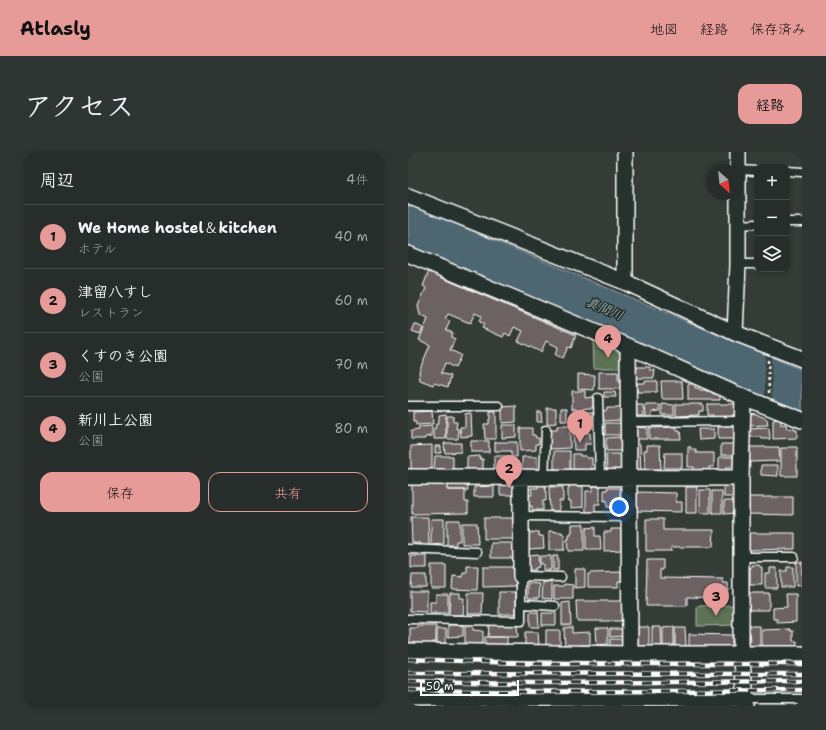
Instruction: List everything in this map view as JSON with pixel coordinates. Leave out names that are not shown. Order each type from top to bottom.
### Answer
[{"type":"street","points":[[625,152],[625,282]]},
{"type":"street","points":[[738,152],[738,164]]},
{"type":"street","points":[[408,196],[625,282],[735,333],[802,359]]},
{"type":"street","points":[[735,333],[738,264],[738,200]]},
{"type":"street","points":[[408,254],[628,346],[743,397],[802,420]]},
{"type":"street","points":[[628,346],[630,654]]},
{"type":"street","points":[[408,699],[440,702],[746,702],[741,654],[741,478],[743,397]]},
{"type":"street","points":[[408,477],[741,478]]},
{"type":"street","points":[[521,478],[521,576]]},
{"type":"street","points":[[408,651],[630,654],[802,654]]},
{"type":"lane","points":[[742,170],[754,170]]},
{"type":"lane","points":[[790,171],[802,172]]},
{"type":"lane","points":[[790,222],[802,222]]},
{"type":"lane","points":[[738,225],[754,224]]},
{"type":"lane","points":[[738,264],[754,264]]},
{"type":"lane","points":[[598,398],[600,478]]},
{"type":"lane","points":[[408,406],[499,406]]},
{"type":"lane","points":[[628,422],[742,421]]},
{"type":"lane","points":[[544,478],[546,430]]},
{"type":"lane","points":[[521,516],[628,517]]},
{"type":"lane","points":[[408,549],[477,552]]},
{"type":"lane","points":[[741,557],[794,557]]},
{"type":"lane","points":[[408,619],[521,621],[521,576],[561,577]]},
{"type":"lane","points":[[522,604],[555,606]]},
{"type":"lane","points":[[746,702],[802,698]]},
{"type":"path","points":[[768,353],[769,394]]},
{"type":"green space","points":[[593,336],[625,348],[624,368],[594,368]]},
{"type":"green space","points":[[735,605],[736,625],[697,626],[697,606]]},
{"type":"water","name":"真間川","points":[[408,204],[802,370],[802,412],[762,397],[408,245]]},
{"type":"pier","points":[[765,352],[771,355],[772,403],[765,400]]},
{"type":"building","points":[[429,271],[576,335],[571,348],[568,347],[563,358],[555,355],[558,347],[546,341],[541,352],[518,341],[523,331],[514,327],[510,336],[505,333],[503,337],[482,328],[484,324],[479,322],[481,316],[475,313],[470,323],[448,314],[445,319],[450,321],[446,330],[453,333],[451,337],[455,339],[450,350],[461,355],[455,368],[445,363],[441,373],[451,376],[448,387],[434,383],[433,385],[420,380],[419,371],[430,345],[419,340],[428,319],[420,315],[418,306],[426,288],[423,286]]},
{"type":"building","points":[[415,324],[423,328],[420,334],[412,331]]},
{"type":"building","points":[[637,367],[650,367],[650,370],[655,370],[654,378],[636,378]]},
{"type":"building","points":[[599,372],[618,372],[618,381],[621,381],[621,389],[599,389]]},
{"type":"building","points":[[578,374],[595,375],[594,390],[578,389]]},
{"type":"building","points":[[645,381],[657,381],[657,392],[637,392],[637,383],[645,383]]},
{"type":"building","points":[[661,381],[682,381],[683,399],[662,399]]},
{"type":"building","points":[[688,384],[695,384],[695,388],[699,388],[700,390],[713,391],[713,394],[720,394],[720,400],[688,400]]},
{"type":"building","points":[[572,391],[585,391],[585,398],[593,397],[593,408],[572,409]]},
{"type":"building","points":[[604,392],[615,392],[616,397],[604,397]]},
{"type":"building","points":[[662,404],[674,405],[674,415],[662,415]]},
{"type":"building","points":[[676,404],[703,404],[703,411],[699,411],[699,415],[676,416]]},
{"type":"building","points":[[707,404],[738,404],[738,415],[732,415],[732,417],[713,417],[713,415],[707,415]]},
{"type":"building","points":[[632,405],[643,405],[644,416],[633,416]]},
{"type":"building","points":[[645,405],[660,405],[660,411],[652,412],[652,417],[646,417]]},
{"type":"building","points":[[516,406],[516,422],[502,423],[502,407]]},
{"type":"building","points":[[547,408],[556,408],[556,423],[547,424]]},
{"type":"building","points":[[561,408],[567,408],[567,421],[561,421]]},
{"type":"building","points":[[607,408],[623,408],[624,420],[604,421],[603,411],[607,410]]},
{"type":"building","points":[[432,411],[433,424],[416,425],[416,422],[413,422],[413,412]]},
{"type":"building","points":[[490,412],[496,412],[496,439],[485,439],[484,424],[489,424]]},
{"type":"building","points":[[537,412],[541,412],[542,422],[537,422]]},
{"type":"building","points":[[573,412],[593,412],[593,427],[573,429]]},
{"type":"building","points":[[471,413],[472,436],[461,437],[460,427],[465,427],[465,414]]},
{"type":"building","points":[[747,413],[756,414],[767,419],[768,425],[748,426]]},
{"type":"building","points":[[446,414],[446,439],[434,439],[434,429],[436,424],[438,424],[439,415]]},
{"type":"building","points":[[447,416],[453,416],[453,422],[457,422],[456,429],[459,429],[458,439],[447,439]]},
{"type":"building","points":[[781,419],[781,425],[786,424],[787,429],[794,428],[794,430],[797,430],[797,438],[773,439],[773,420]]},
{"type":"building","points":[[605,423],[624,423],[624,435],[605,435]]},
{"type":"building","points":[[502,425],[516,425],[516,437],[502,438]]},
{"type":"building","points":[[432,426],[432,436],[425,437],[425,439],[411,439],[411,431],[419,430],[419,427]]},
{"type":"building","points":[[557,426],[570,426],[570,448],[550,449],[550,430],[557,430]]},
{"type":"building","points":[[634,427],[647,428],[647,439],[633,439]]},
{"type":"building","points":[[677,427],[677,431],[680,431],[681,439],[649,439],[649,428]]},
{"type":"building","points":[[718,427],[737,427],[735,439],[718,439]]},
{"type":"building","points":[[520,428],[532,428],[532,435],[539,438],[539,444],[536,444],[536,450],[520,451]]},
{"type":"building","points":[[769,428],[770,439],[748,437],[748,429]]},
{"type":"building","points":[[698,429],[714,429],[714,439],[699,440]]},
{"type":"building","points":[[573,433],[590,433],[591,444],[585,444],[585,450],[574,450]]},
{"type":"building","points":[[621,437],[621,451],[606,451],[606,438]]},
{"type":"building","points":[[471,441],[489,441],[489,452],[471,452]]},
{"type":"building","points":[[495,442],[517,442],[517,457],[511,457],[511,451],[495,451]]},
{"type":"building","points":[[444,443],[461,443],[461,452],[445,453]]},
{"type":"building","points":[[632,444],[640,444],[641,470],[634,470]]},
{"type":"building","points":[[721,444],[735,444],[735,455],[721,455]]},
{"type":"building","points":[[432,445],[432,471],[411,471],[411,446]]},
{"type":"building","points":[[647,445],[660,445],[661,469],[645,469],[644,450],[647,450]]},
{"type":"building","points":[[435,446],[441,446],[441,453],[435,453]]},
{"type":"building","points":[[688,447],[691,447],[691,450],[696,450],[696,453],[714,453],[714,467],[709,467],[709,472],[694,472],[694,467],[688,467]]},
{"type":"building","points":[[750,447],[779,447],[780,461],[748,462],[748,452],[750,452]]},
{"type":"building","points":[[797,447],[797,476],[781,476],[781,448]]},
{"type":"building","points":[[554,451],[570,451],[570,471],[557,471],[557,469],[554,469]]},
{"type":"building","points":[[665,453],[682,453],[682,468],[664,468]]},
{"type":"building","points":[[573,454],[580,454],[580,456],[592,458],[592,471],[573,471]]},
{"type":"building","points":[[606,454],[621,454],[621,470],[607,470]]},
{"type":"building","points":[[435,456],[453,456],[453,470],[434,470]]},
{"type":"building","points":[[480,456],[480,459],[483,459],[483,472],[467,472],[467,457]]},
{"type":"building","points":[[494,456],[508,456],[508,471],[494,471]]},
{"type":"building","points":[[522,457],[537,457],[537,471],[522,471]]},
{"type":"building","points":[[719,457],[734,457],[733,459],[737,459],[737,467],[726,467],[726,472],[719,472]]},
{"type":"building","points":[[761,465],[778,465],[778,476],[761,475]]},
{"type":"building","points":[[412,483],[447,483],[447,490],[465,490],[465,502],[468,502],[468,513],[412,514]]},
{"type":"building","points":[[448,483],[467,483],[468,490],[448,490]]},
{"type":"building","points":[[569,484],[583,486],[583,507],[571,508],[571,501],[568,501]]},
{"type":"building","points":[[724,484],[737,484],[737,497],[724,497]]},
{"type":"building","points":[[500,485],[516,485],[516,495],[500,495]]},
{"type":"building","points":[[538,485],[545,485],[546,501],[543,501],[543,510],[532,510],[532,506],[529,506],[528,495],[532,495],[531,488],[538,488]]},
{"type":"building","points":[[494,486],[494,497],[474,497],[474,487]]},
{"type":"building","points":[[593,486],[600,486],[600,504],[595,504],[595,512],[586,512],[586,491],[593,491]]},
{"type":"building","points":[[549,487],[563,487],[563,501],[559,501],[559,511],[550,511]]},
{"type":"building","points":[[686,487],[697,487],[697,513],[686,513]]},
{"type":"building","points":[[607,488],[620,488],[620,507],[607,507],[607,500],[604,501],[604,490],[607,490]]},
{"type":"building","points":[[700,490],[710,490],[710,513],[700,513]]},
{"type":"building","points":[[712,491],[722,491],[722,513],[712,513]]},
{"type":"building","points":[[636,492],[676,493],[676,502],[682,502],[682,512],[635,511]]},
{"type":"building","points":[[749,497],[793,497],[793,515],[749,514]]},
{"type":"building","points":[[724,501],[737,501],[737,513],[724,514]]},
{"type":"building","points":[[411,517],[428,517],[429,546],[421,546],[421,543],[412,543]]},
{"type":"building","points":[[484,518],[515,518],[515,539],[484,539]]},
{"type":"building","points":[[431,519],[444,519],[444,544],[431,545]]},
{"type":"building","points":[[646,519],[663,519],[663,530],[714,530],[713,547],[671,547],[671,551],[646,551]]},
{"type":"building","points":[[447,520],[460,520],[460,541],[456,541],[456,545],[447,545]]},
{"type":"building","points":[[462,523],[477,523],[478,544],[462,544]]},
{"type":"building","points":[[572,524],[584,524],[584,551],[568,551],[567,539],[569,539],[569,535],[571,535],[572,532]]},
{"type":"building","points":[[595,527],[595,536],[600,536],[601,550],[586,550],[586,528]]},
{"type":"building","points":[[611,529],[621,529],[621,550],[604,551],[604,532],[611,532]]},
{"type":"building","points":[[549,531],[562,532],[562,534],[564,534],[564,550],[549,550]]},
{"type":"building","points":[[539,532],[539,536],[543,536],[544,548],[529,549],[529,533]]},
{"type":"building","points":[[749,533],[795,533],[795,549],[749,550]]},
{"type":"building","points":[[491,543],[516,543],[516,558],[491,558]]},
{"type":"building","points":[[538,554],[539,567],[535,568],[535,570],[529,570],[529,555]]},
{"type":"building","points":[[411,556],[427,556],[427,568],[411,568]]},
{"type":"building","points":[[540,556],[551,556],[551,570],[543,570],[543,564],[540,564]]},
{"type":"building","points":[[553,556],[558,556],[558,570],[553,570]]},
{"type":"building","points":[[647,560],[663,560],[663,570],[660,570],[660,578],[723,579],[723,583],[728,583],[728,590],[723,590],[723,598],[687,597],[687,606],[646,606]]},
{"type":"building","points":[[796,562],[802,562],[802,585],[796,586]]},
{"type":"building","points":[[431,565],[446,565],[446,588],[431,588]]},
{"type":"building","points":[[752,565],[759,565],[762,567],[762,585],[750,585],[750,568]]},
{"type":"building","points":[[467,566],[478,566],[477,590],[452,589],[453,576],[463,577],[463,573],[467,573]]},
{"type":"building","points":[[483,567],[516,567],[516,586],[483,587]]},
{"type":"building","points":[[787,567],[793,567],[793,587],[781,587],[781,571],[787,571]]},
{"type":"building","points":[[770,568],[777,568],[777,588],[765,588],[765,573],[770,573]]},
{"type":"building","points":[[575,569],[585,569],[585,587],[575,588]]},
{"type":"building","points":[[622,572],[622,581],[618,581],[618,587],[588,587],[588,574],[590,573]]},
{"type":"building","points":[[412,575],[426,575],[426,587],[411,587]]},
{"type":"building","points":[[543,582],[552,583],[552,599],[542,598]]},
{"type":"building","points":[[528,583],[540,584],[539,598],[528,598]]},
{"type":"building","points":[[564,584],[573,585],[573,599],[554,599],[554,586],[564,586]]},
{"type":"building","points":[[410,591],[427,591],[427,612],[410,611]]},
{"type":"building","points":[[499,592],[516,592],[516,614],[499,614]]},
{"type":"building","points":[[450,593],[460,593],[460,598],[464,598],[463,615],[449,615]]},
{"type":"building","points":[[468,593],[483,593],[482,614],[468,614]]},
{"type":"building","points":[[749,593],[769,593],[769,610],[749,610]]},
{"type":"building","points":[[436,594],[448,594],[448,613],[430,613],[430,602],[436,602]]},
{"type":"building","points":[[786,594],[796,594],[796,622],[777,623],[777,619],[773,619],[773,608],[787,607]]},
{"type":"building","points":[[576,601],[623,601],[623,621],[577,621]]},
{"type":"building","points":[[570,602],[571,625],[562,625],[562,603]]},
{"type":"building","points":[[530,612],[538,612],[539,627],[530,627]]},
{"type":"building","points":[[542,613],[556,613],[556,625],[542,625]]},
{"type":"building","points":[[448,625],[463,625],[463,636],[448,637]]},
{"type":"building","points":[[489,625],[517,625],[518,637],[488,637]]},
{"type":"building","points":[[418,626],[436,626],[436,642],[433,642],[433,646],[410,646],[410,628],[418,628]]},
{"type":"building","points":[[465,626],[473,626],[473,630],[483,631],[483,647],[465,647]]},
{"type":"building","points":[[748,626],[760,626],[760,647],[748,648],[748,641],[751,641]]},
{"type":"building","points":[[572,627],[572,633],[590,632],[590,645],[580,645],[580,648],[565,649],[564,628]]},
{"type":"building","points":[[638,627],[649,627],[649,649],[638,649]]},
{"type":"building","points":[[652,627],[661,627],[662,646],[658,646],[658,649],[652,649]]},
{"type":"building","points":[[674,627],[674,645],[663,646],[663,628]]},
{"type":"building","points":[[596,628],[608,628],[608,644],[597,645]]},
{"type":"building","points":[[675,628],[685,628],[686,646],[675,646]]},
{"type":"building","points":[[437,629],[446,629],[446,646],[437,646]]},
{"type":"building","points":[[610,629],[623,629],[623,636],[610,637]]},
{"type":"building","points":[[790,629],[790,631],[793,631],[793,641],[797,641],[797,647],[762,648],[762,630]]},
{"type":"building","points":[[546,630],[560,630],[560,648],[546,648]]},
{"type":"building","points":[[525,632],[538,632],[539,645],[525,646]]},
{"type":"building","points":[[689,634],[732,635],[732,649],[689,649]]},
{"type":"building","points":[[485,637],[507,637],[507,648],[485,648]]},
{"type":"building","points":[[610,639],[625,639],[625,649],[610,649]]},
{"type":"railway","points":[[408,659],[546,664],[802,664]]},
{"type":"railway","points":[[408,673],[802,674]]},
{"type":"railway","points":[[408,681],[532,683],[802,681]]},
{"type":"railway","points":[[408,690],[535,692],[802,690]]},
{"type":"place","name":"新川上公園","points":[[608,358]]},
{"type":"place","name":"We Home hostel＆kitchen","points":[[580,443]]},
{"type":"place","name":"津留八すし","points":[[509,488]]},
{"type":"place","name":"くすのき公園","points":[[716,616]]}]
